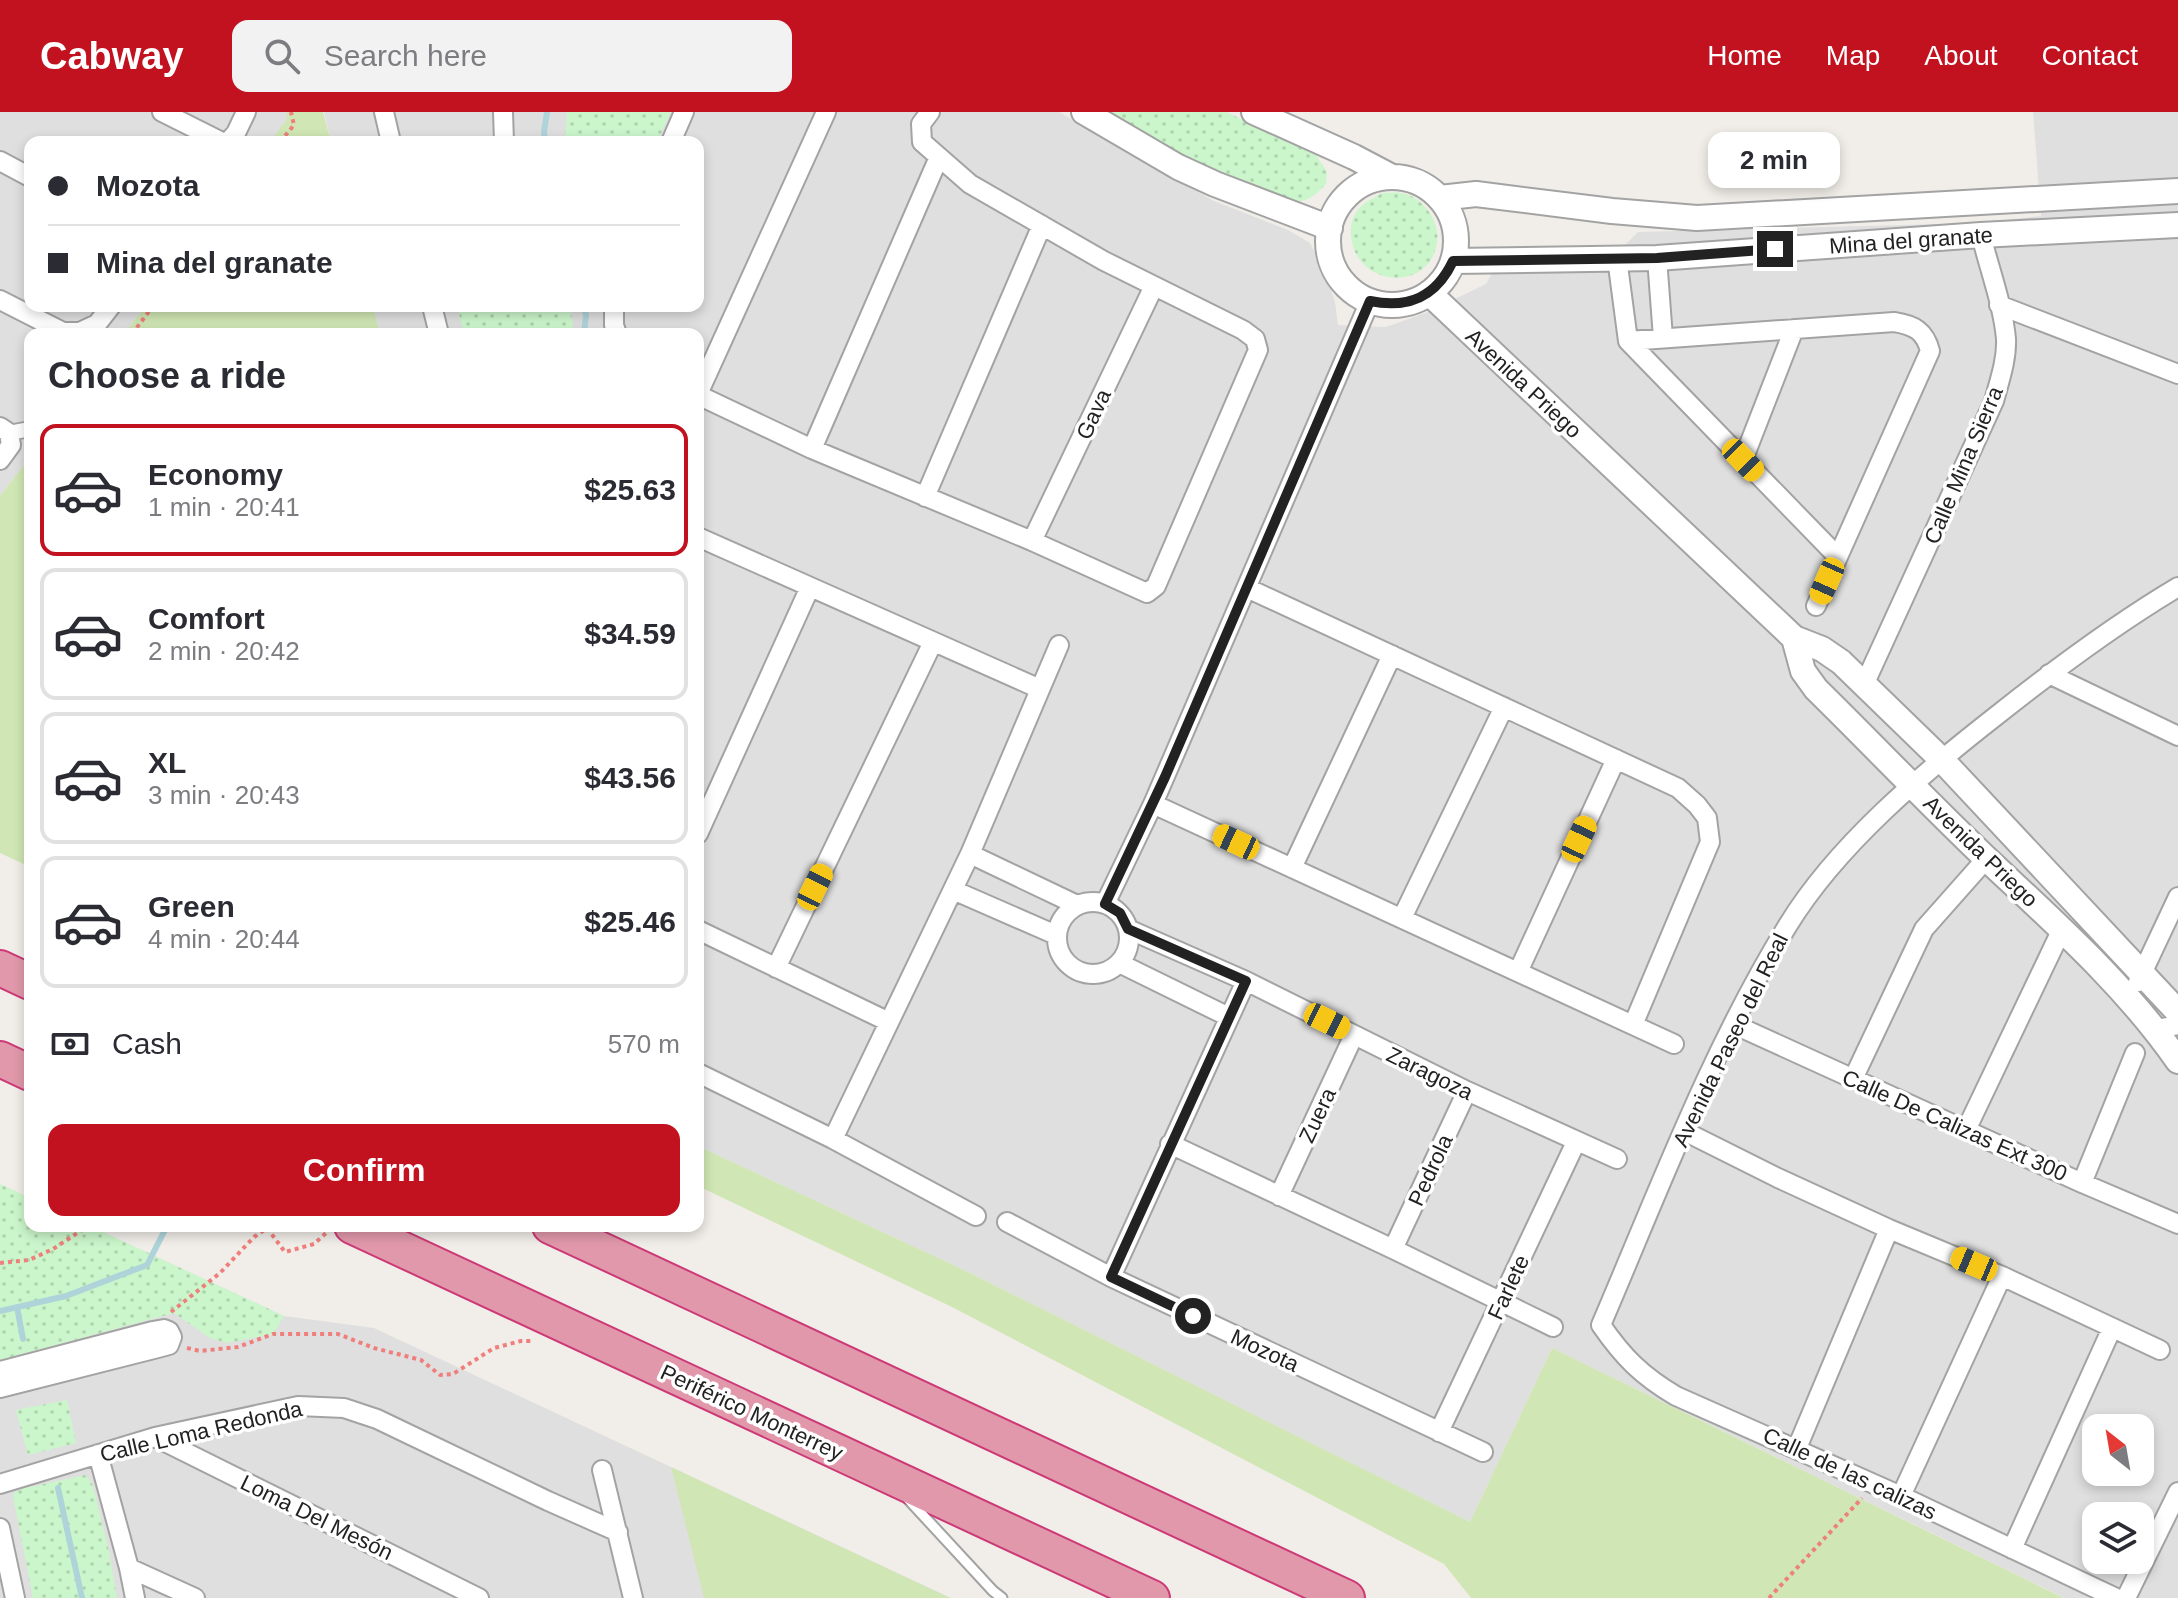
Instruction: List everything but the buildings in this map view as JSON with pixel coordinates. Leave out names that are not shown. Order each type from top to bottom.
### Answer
[{"type":"highway","points":[[0,968],[24,979]]},
{"type":"highway","points":[[0,1059],[24,1070]]},
{"type":"highway","name":"Periférico Monterrey","points":[[347,1232],[884,1473],[1152,1598]]},
{"type":"highway","points":[[563,1232],[1347,1598]]},
{"type":"street","points":[[162,112],[210,136]]},
{"type":"street","points":[[233,136],[246,112]]},
{"type":"street","points":[[384,112],[390,136]]},
{"type":"street","points":[[503,112],[504,136]]},
{"type":"street","points":[[674,136],[684,112]]},
{"type":"street","points":[[704,381],[826,112]]},
{"type":"street","points":[[704,397],[812,449],[1147,593],[1156,586],[1258,350],[1255,339],[1243,330],[1104,261],[970,184],[922,142],[921,124],[930,112]]},
{"type":"street","points":[[1084,112],[1178,167],[1330,228]]},
{"type":"street","points":[[1254,112],[1392,177]]},
{"type":"street","points":[[812,449],[939,157]]},
{"type":"street","points":[[0,161],[24,174]]},
{"type":"street","points":[[1392,177],[1418,182],[1440,198],[1448,209],[1456,234],[1453,261],[1447,273],[1429,293],[1401,304],[1370,301],[1345,284],[1336,272],[1329,243],[1330,228],[1343,201],[1354,190],[1378,178],[1392,177]]},
{"type":"street","points":[[1440,198],[1476,194],[1697,218],[2178,191]]},
{"type":"street","points":[[2020,200],[2025,233]]},
{"type":"street","points":[[925,497],[1042,225]]},
{"type":"street","name":"Mina del granate","points":[[1453,261],[1657,258],[1981,235],[2178,225]]},
{"type":"street","name":"Calle Mina Sierra","points":[[1864,685],[1994,401],[2003,367],[2006,341],[1981,235]]},
{"type":"street","points":[[1617,258],[1628,341],[1838,557]]},
{"type":"street","points":[[1657,258],[1663,338]]},
{"type":"street","name":"Gava","points":[[1032,541],[1154,286]]},
{"type":"street","name":"Avenida Priego","points":[[1429,293],[1794,638],[1831,654],[1841,662],[1941,759],[2178,1012]]},
{"type":"street","points":[[0,300],[55,328]]},
{"type":"street","points":[[1105,904],[1153,804],[1370,301]]},
{"type":"street","points":[[1999,305],[2178,374]]},
{"type":"street","points":[[92,328],[106,312]]},
{"type":"street","points":[[1628,341],[1894,322],[1908,324],[1921,331],[1930,351],[1816,606]]},
{"type":"street","points":[[1743,460],[1794,329]]},
{"type":"street","points":[[0,460],[11,445],[4,430],[24,429]]},
{"type":"street","points":[[704,540],[1040,689]]},
{"type":"street","points":[[704,821],[810,587]]},
{"type":"street","name":"Avenida Paseo del Real","points":[[1601,1325],[1733,1024],[1788,924],[1820,881],[1853,843],[1941,759],[2124,619],[2178,587]]},
{"type":"street","points":[[1247,588],[1678,788],[1697,805],[1707,818],[1710,842],[1633,1025]]},
{"type":"street","name":"Avenida Priego","points":[[1794,638],[1803,671],[1816,689],[1986,859],[2062,929],[2129,999],[2167,1027],[2178,1061]]},
{"type":"street","points":[[776,968],[933,642]]},
{"type":"street","points":[[833,1139],[970,854],[1059,645]]},
{"type":"street","points":[[1292,868],[1392,655]]},
{"type":"street","points":[[2049,674],[2178,736]]},
{"type":"street","points":[[1402,918],[1504,707]]},
{"type":"street","points":[[1518,972],[1616,759]]},
{"type":"street","points":[[1153,804],[1674,1044]]},
{"type":"street","points":[[970,854],[1077,905]]},
{"type":"street","points":[[1853,1079],[1924,929],[1986,859]]},
{"type":"street","points":[[953,890],[1056,935]]},
{"type":"street","points":[[2129,999],[2178,897]]},
{"type":"street","points":[[1089,901],[1105,904],[1120,913],[1128,929],[1126,953],[1108,971],[1084,973],[1072,968],[1057,948],[1059,923],[1077,905],[1089,901]]},
{"type":"street","name":"Zaragoza","points":[[1128,929],[1246,981],[1467,1091],[1617,1159]]},
{"type":"street","points":[[1966,1130],[2062,929]]},
{"type":"street","points":[[704,933],[889,1022]]},
{"type":"street","points":[[1119,963],[1229,1017]]},
{"type":"street","points":[[1111,1277],[1246,981]]},
{"type":"street","name":"Calle De Calizas Ext 300","points":[[1733,1024],[2178,1224]]},
{"type":"street","name":"Zuera","points":[[1279,1196],[1354,1035]]},
{"type":"street","points":[[2082,1183],[2135,1053]]},
{"type":"street","points":[[704,1076],[833,1139],[976,1216]]},
{"type":"street","name":"Pedrola","points":[[1393,1249],[1467,1091]]},
{"type":"street","points":[[1684,1131],[1778,1178],[2002,1276],[2160,1350]]},
{"type":"street","name":"Farlete","points":[[1439,1432],[1576,1142]]},
{"type":"street","points":[[1170,1144],[1553,1327]]},
{"type":"street","name":"Mozota","points":[[1007,1222],[1111,1277],[1483,1452]]},
{"type":"street","points":[[1797,1448],[1889,1229]]},
{"type":"street","points":[[1901,1496],[2002,1276]]},
{"type":"street","name":"Calle de las calizas","points":[[1601,1325],[1629,1362],[1650,1381],[1676,1396],[1797,1448],[2116,1598]]},
{"type":"street","points":[[2012,1549],[2112,1328]]},
{"type":"street","points":[[0,1371],[153,1331],[164,1329],[172,1337],[169,1345],[0,1388]]},
{"type":"street","name":"Calle Loma Redonda","points":[[0,1484],[155,1437],[298,1406],[344,1408],[377,1419],[618,1532]]},
{"type":"street","name":"Loma Del Mesón","points":[[155,1437],[479,1598]]},
{"type":"street","points":[[98,1454],[135,1598]]},
{"type":"street","points":[[602,1470],[633,1598]]},
{"type":"street","points":[[2126,1598],[2178,1492]]},
{"type":"street","points":[[0,1528],[15,1598]]},
{"type":"street","points":[[129,1568],[195,1598]]},
{"type":"lane","points":[[884,1473],[1002,1598]]},
{"type":"path","points":[[285,136],[294,125],[291,112]]},
{"type":"path","points":[[0,1263],[29,1260],[79,1232]]},
{"type":"path","points":[[153,1331],[177,1306],[220,1273],[261,1232]]},
{"type":"path","points":[[270,1232],[285,1252],[314,1244],[335,1232]]},
{"type":"path","points":[[169,1345],[200,1351],[238,1347],[273,1334],[338,1334],[374,1348],[421,1360],[440,1375],[453,1374],[494,1348],[521,1341],[543,1341]]},
{"type":"path","points":[[1769,1598],[1860,1498],[1901,1496]]},
{"type":"shaded area","points":[[0,112],[286,112],[288,119],[275,136],[24,136],[24,312],[140,312],[128,328],[24,328],[24,465],[0,496]]},
{"type":"shaded area","points":[[324,112],[1059,112],[1214,201],[1288,230],[1310,243],[1325,272],[1335,302],[1338,325],[1386,327],[1428,312],[1486,284],[1492,273],[1599,271],[1638,232],[1980,223],[2041,216],[2033,112],[2178,112],[2178,1598],[2065,1598],[1552,1348],[1470,1522],[966,1271],[704,1149],[704,328],[378,328],[374,312],[704,312],[704,136],[330,136]]},
{"type":"shaded area","points":[[0,1184],[24,1195],[24,1232],[103,1232],[284,1316],[374,1328],[951,1598],[0,1598]]},
{"type":"green space","points":[[286,112],[323,112],[329,136],[274,136],[287,119]]},
{"type":"green space","points":[[567,112],[671,112],[660,136],[565,136]]},
{"type":"green space","points":[[1107,112],[1227,112],[1316,155],[1327,172],[1326,184],[1315,195],[1304,200],[1287,199],[1184,155]]},
{"type":"green space","points":[[1382,193],[1401,193],[1416,199],[1423,204],[1436,226],[1437,243],[1431,259],[1420,271],[1407,277],[1392,278],[1377,274],[1364,265],[1355,252],[1351,231],[1354,216],[1362,206]]},
{"type":"green space","points":[[140,312],[374,312],[378,328],[128,328]]},
{"type":"green space","points":[[458,312],[571,312],[573,328],[462,328]]},
{"type":"green space","points":[[24,465],[24,864],[0,853],[0,496]]},
{"type":"green space","points":[[704,1149],[966,1271],[1470,1522],[1552,1348],[2064,1598],[1471,1598],[1444,1564],[952,1307],[704,1189]]},
{"type":"green space","points":[[0,1184],[24,1195],[24,1232],[103,1232],[284,1316],[273,1334],[227,1343],[210,1338],[174,1313],[0,1360]]},
{"type":"green space","points":[[67,1400],[76,1443],[28,1455],[16,1410]]},
{"type":"green space","points":[[671,1467],[950,1598],[704,1598]]},
{"type":"green space","points":[[85,1475],[93,1486],[117,1598],[33,1598],[13,1496],[21,1489]]},
{"type":"waterway","points":[[544,136],[547,112]]},
{"type":"waterway","points":[[585,312],[585,328]]},
{"type":"waterway","points":[[0,1311],[66,1296],[147,1265],[164,1232]]},
{"type":"waterway","points":[[17,1307],[23,1339]]},
{"type":"waterway","points":[[58,1488],[82,1598]]},
{"type":"route","points":[[1193,1316],[1111,1277],[1246,981],[1128,929],[1120,913],[1105,904],[1165,777],[1370,301],[1401,304],[1415,300],[1439,284],[1453,261],[1657,258],[1775,249]]}]
